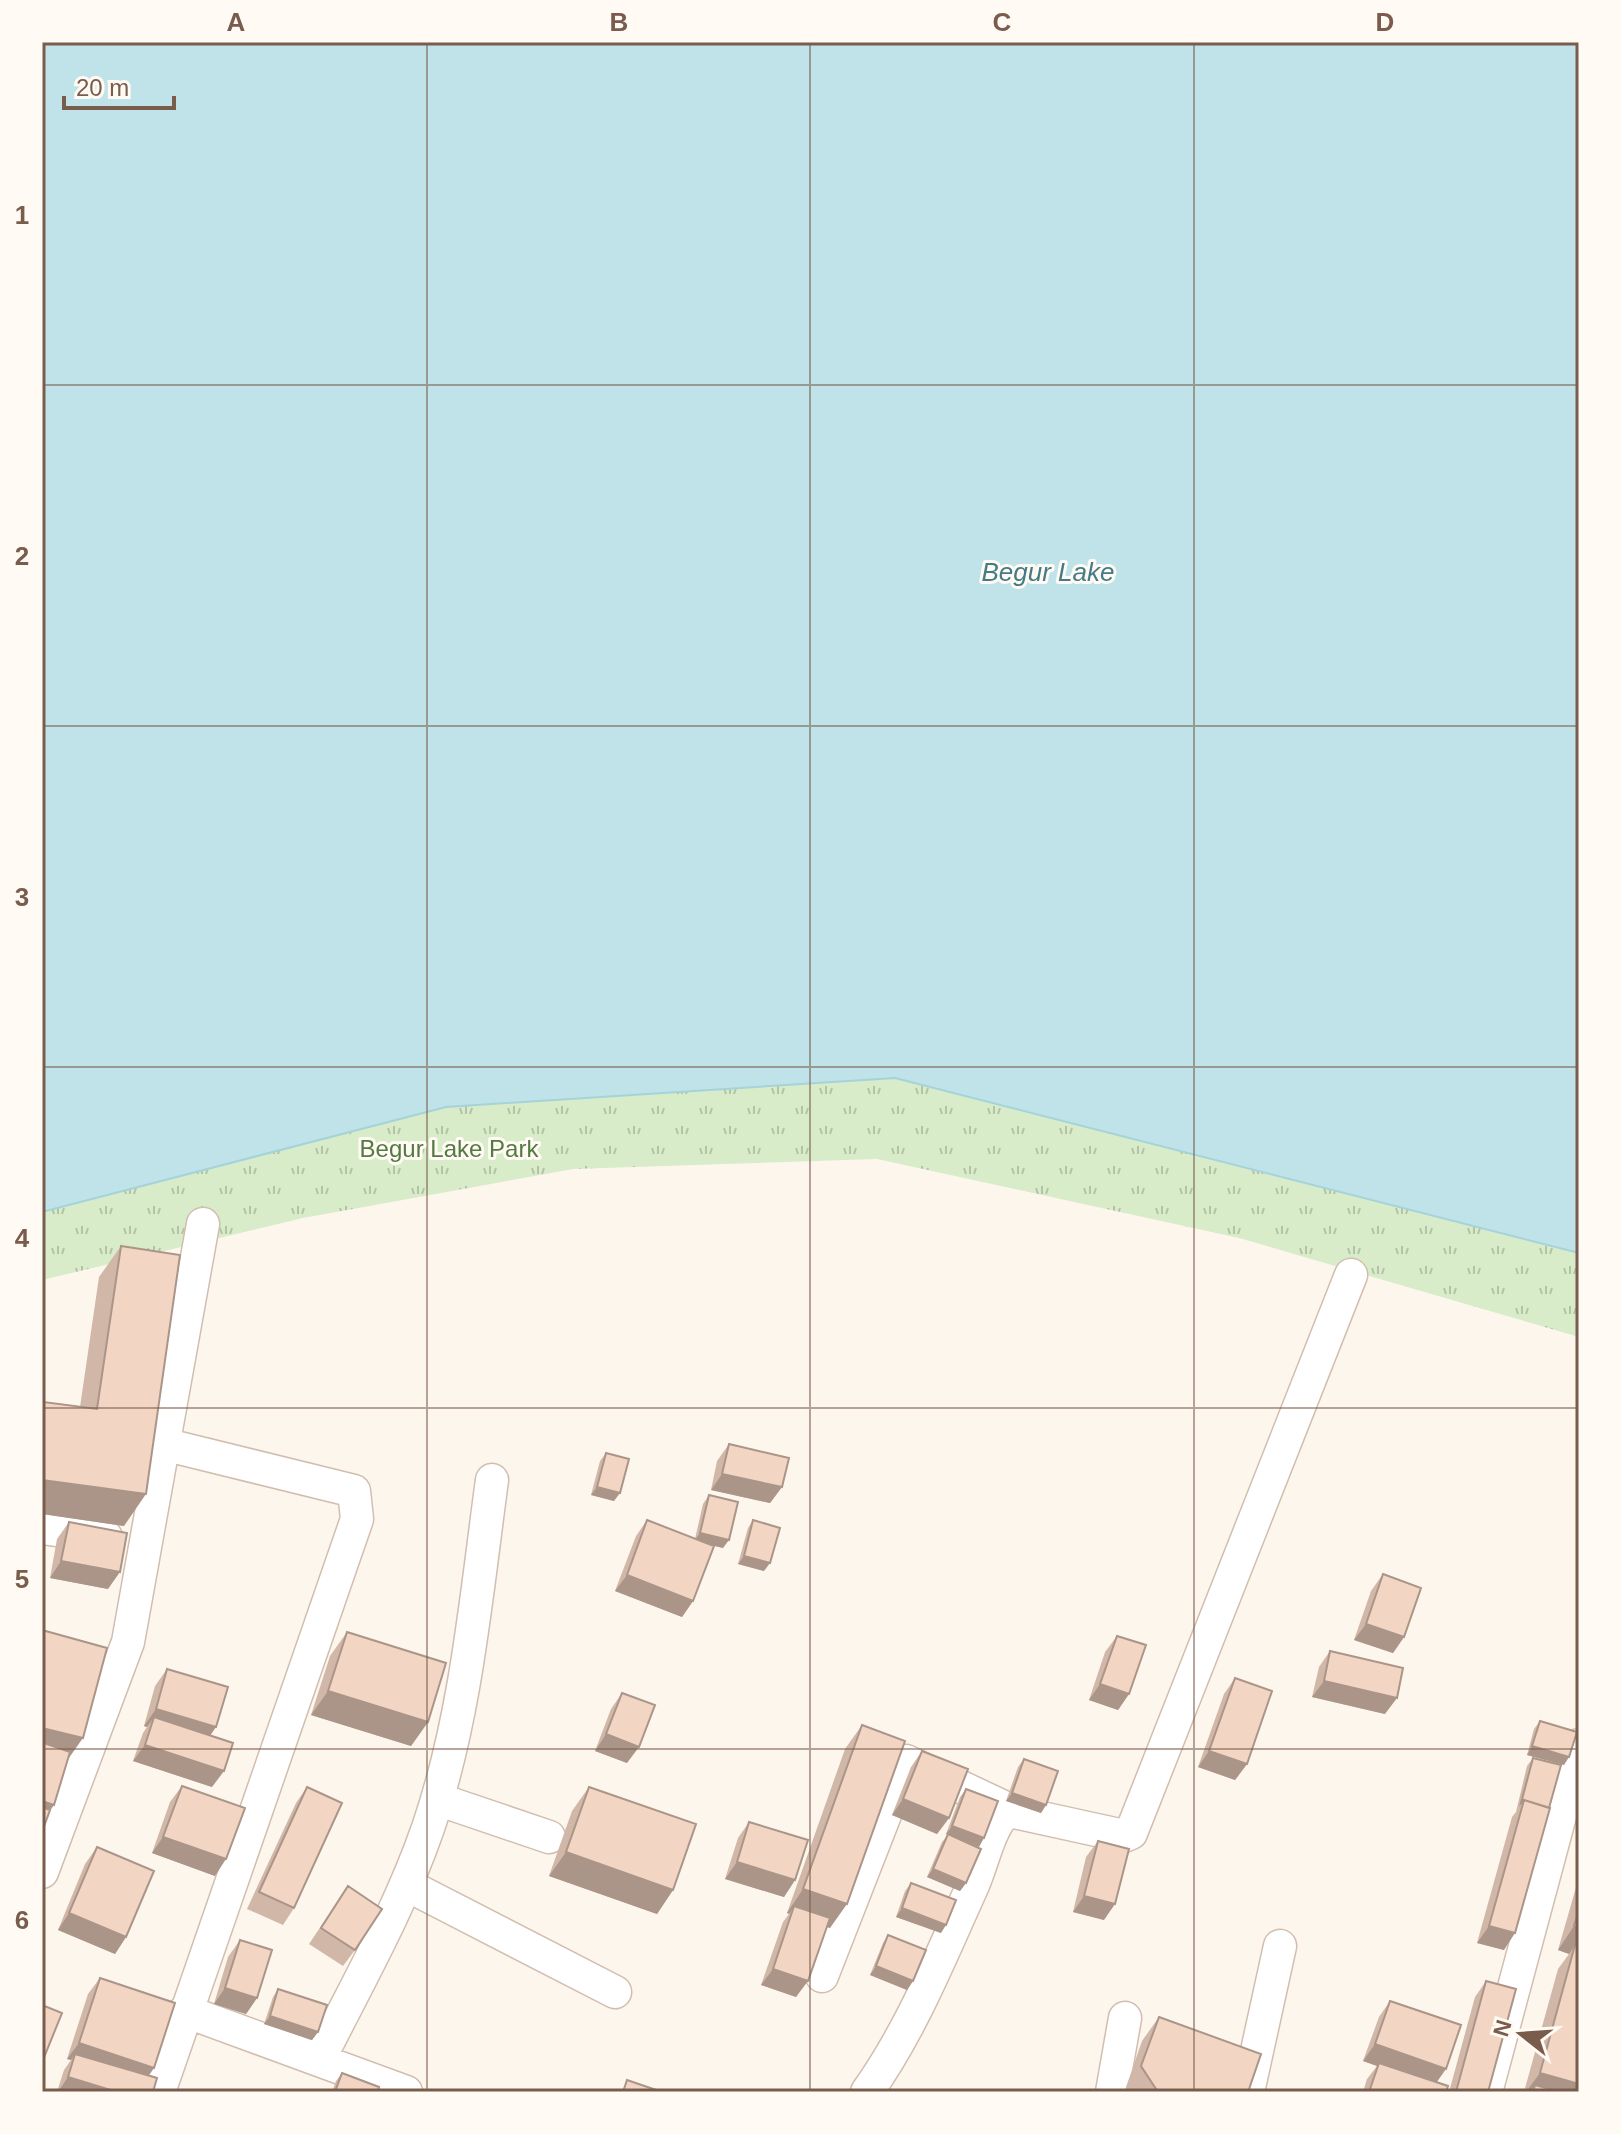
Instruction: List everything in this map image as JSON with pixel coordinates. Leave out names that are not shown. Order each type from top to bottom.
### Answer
[{"type":"street","points":[[42,1872],[128,1642],[203,1224]]},
{"type":"street","points":[[822,1976],[906,1761],[1014,1812],[1124,1836],[1131,1833],[1351,1275]]},
{"type":"street","points":[[159,2092],[357,1519],[354,1491],[163,1444]]},
{"type":"street","points":[[319,2060],[407,1885],[437,1799],[462,1692],[492,1480]]},
{"type":"street","points":[[42,1528],[146,1542]]},
{"type":"street","points":[[1486,2092],[1579,1745]]},
{"type":"street","points":[[437,1799],[549,1837]]},
{"type":"street","points":[[867,2092],[915,2012],[978,1873],[996,1823],[1004,1813],[1014,1812]]},
{"type":"street","points":[[407,1885],[615,1992]]},
{"type":"street","points":[[1248,2092],[1280,1946]]},
{"type":"street","points":[[185,2011],[406,2092]]},
{"type":"street","points":[[1112,2092],[1125,2018]]},
{"type":"green space","name":"Begur Lake Park","points":[[895,1078],[1579,1253],[1579,1337],[1239,1238],[877,1159],[573,1169],[303,1218],[42,1280],[42,1212],[446,1107]]},
{"type":"water","name":"Begur Lake","points":[[42,42],[1579,42],[1579,1253],[895,1078],[446,1107],[42,1212]]},
{"type":"building","points":[[121,1246],[180,1255],[146,1494],[42,1480],[44,1402],[97,1409]]},
{"type":"building","points":[[729,1444],[789,1458],[782,1487],[722,1474]]},
{"type":"building","points":[[606,1453],[629,1459],[620,1493],[597,1487]]},
{"type":"building","points":[[709,1495],[738,1502],[729,1540],[700,1533]]},
{"type":"building","points":[[647,1520],[714,1546],[693,1601],[627,1575]]},
{"type":"building","points":[[753,1520],[780,1528],[770,1563],[744,1556]]},
{"type":"building","points":[[69,1522],[127,1533],[120,1572],[61,1561]]},
{"type":"building","points":[[1383,1574],[1421,1588],[1404,1637],[1366,1624]]},
{"type":"building","points":[[42,1630],[107,1648],[83,1738],[42,1728]]},
{"type":"building","points":[[347,1632],[446,1663],[428,1722],[328,1691]]},
{"type":"building","points":[[1117,1636],[1146,1645],[1129,1694],[1100,1684]]},
{"type":"building","points":[[1330,1651],[1403,1668],[1397,1698],[1324,1681]]},
{"type":"building","points":[[167,1669],[228,1687],[216,1727],[156,1709]]},
{"type":"building","points":[[1235,1678],[1272,1691],[1247,1764],[1209,1751]]},
{"type":"building","points":[[622,1693],[655,1705],[639,1747],[606,1734]]},
{"type":"building","points":[[154,1717],[233,1743],[224,1771],[145,1745]]},
{"type":"building","points":[[1540,1721],[1577,1732],[1569,1757],[1532,1746]]},
{"type":"building","points":[[862,1725],[905,1741],[847,1904],[803,1889]]},
{"type":"building","points":[[44,1743],[70,1752],[54,1805],[42,1801]]},
{"type":"building","points":[[922,1751],[968,1769],[949,1818],[903,1799]]},
{"type":"building","points":[[1533,1758],[1561,1765],[1549,1808],[1524,1800],[1521,1803]]},
{"type":"building","points":[[1024,1759],[1058,1771],[1046,1805],[1012,1793]]},
{"type":"building","points":[[182,1786],[245,1808],[226,1859],[163,1837]]},
{"type":"building","points":[[307,1787],[342,1803],[294,1908],[259,1892]]},
{"type":"building","points":[[589,1787],[696,1824],[673,1890],[566,1852]]},
{"type":"building","points":[[966,1789],[998,1801],[984,1838],[952,1826]]},
{"type":"building","points":[[1524,1800],[1550,1808],[1515,1933],[1489,1926]]},
{"type":"building","points":[[42,1807],[50,1810],[42,1832]]},
{"type":"building","points":[[749,1822],[808,1840],[795,1880],[737,1862]]},
{"type":"building","points":[[948,1834],[981,1849],[966,1883],[933,1869]]},
{"type":"building","points":[[1098,1841],[1129,1849],[1115,1904],[1084,1896]]},
{"type":"building","points":[[97,1847],[154,1871],[126,1937],[69,1913]]},
{"type":"building","points":[[911,1883],[956,1900],[946,1925],[902,1908]]},
{"type":"building","points":[[348,1886],[382,1909],[355,1950],[321,1928]]},
{"type":"building","points":[[794,1906],[830,1918],[808,1981],[773,1969]]},
{"type":"building","points":[[1579,1910],[1579,1928],[1574,1926]]},
{"type":"building","points":[[888,1935],[926,1950],[913,1981],[876,1966]]},
{"type":"building","points":[[240,1940],[272,1950],[257,1998],[225,1988]]},
{"type":"building","points":[[1575,1945],[1579,1946],[1579,2084],[1540,2073]]},
{"type":"building","points":[[100,1978],[175,2003],[154,2068],[79,2043]]},
{"type":"building","points":[[1486,1981],[1516,1989],[1488,2092],[1456,2092]]},
{"type":"building","points":[[278,1989],[327,2005],[318,2032],[270,2016]]},
{"type":"building","points":[[1390,2001],[1461,2025],[1446,2069],[1375,2044]]},
{"type":"building","points":[[42,2005],[62,2013],[43,2060],[42,2059]]},
{"type":"building","points":[[1159,2017],[1261,2054],[1248,2092],[1158,2092],[1141,2066]]},
{"type":"building","points":[[75,2054],[157,2078],[153,2092],[117,2092],[68,2077]]},
{"type":"building","points":[[1379,2063],[1448,2086],[1446,2092],[1369,2092]]},
{"type":"building","points":[[342,2073],[379,2087],[378,2092],[335,2092]]},
{"type":"building","points":[[627,2080],[662,2092],[623,2092]]},
{"type":"building","points":[[1535,2085],[1561,2092],[1533,2092]]}]
